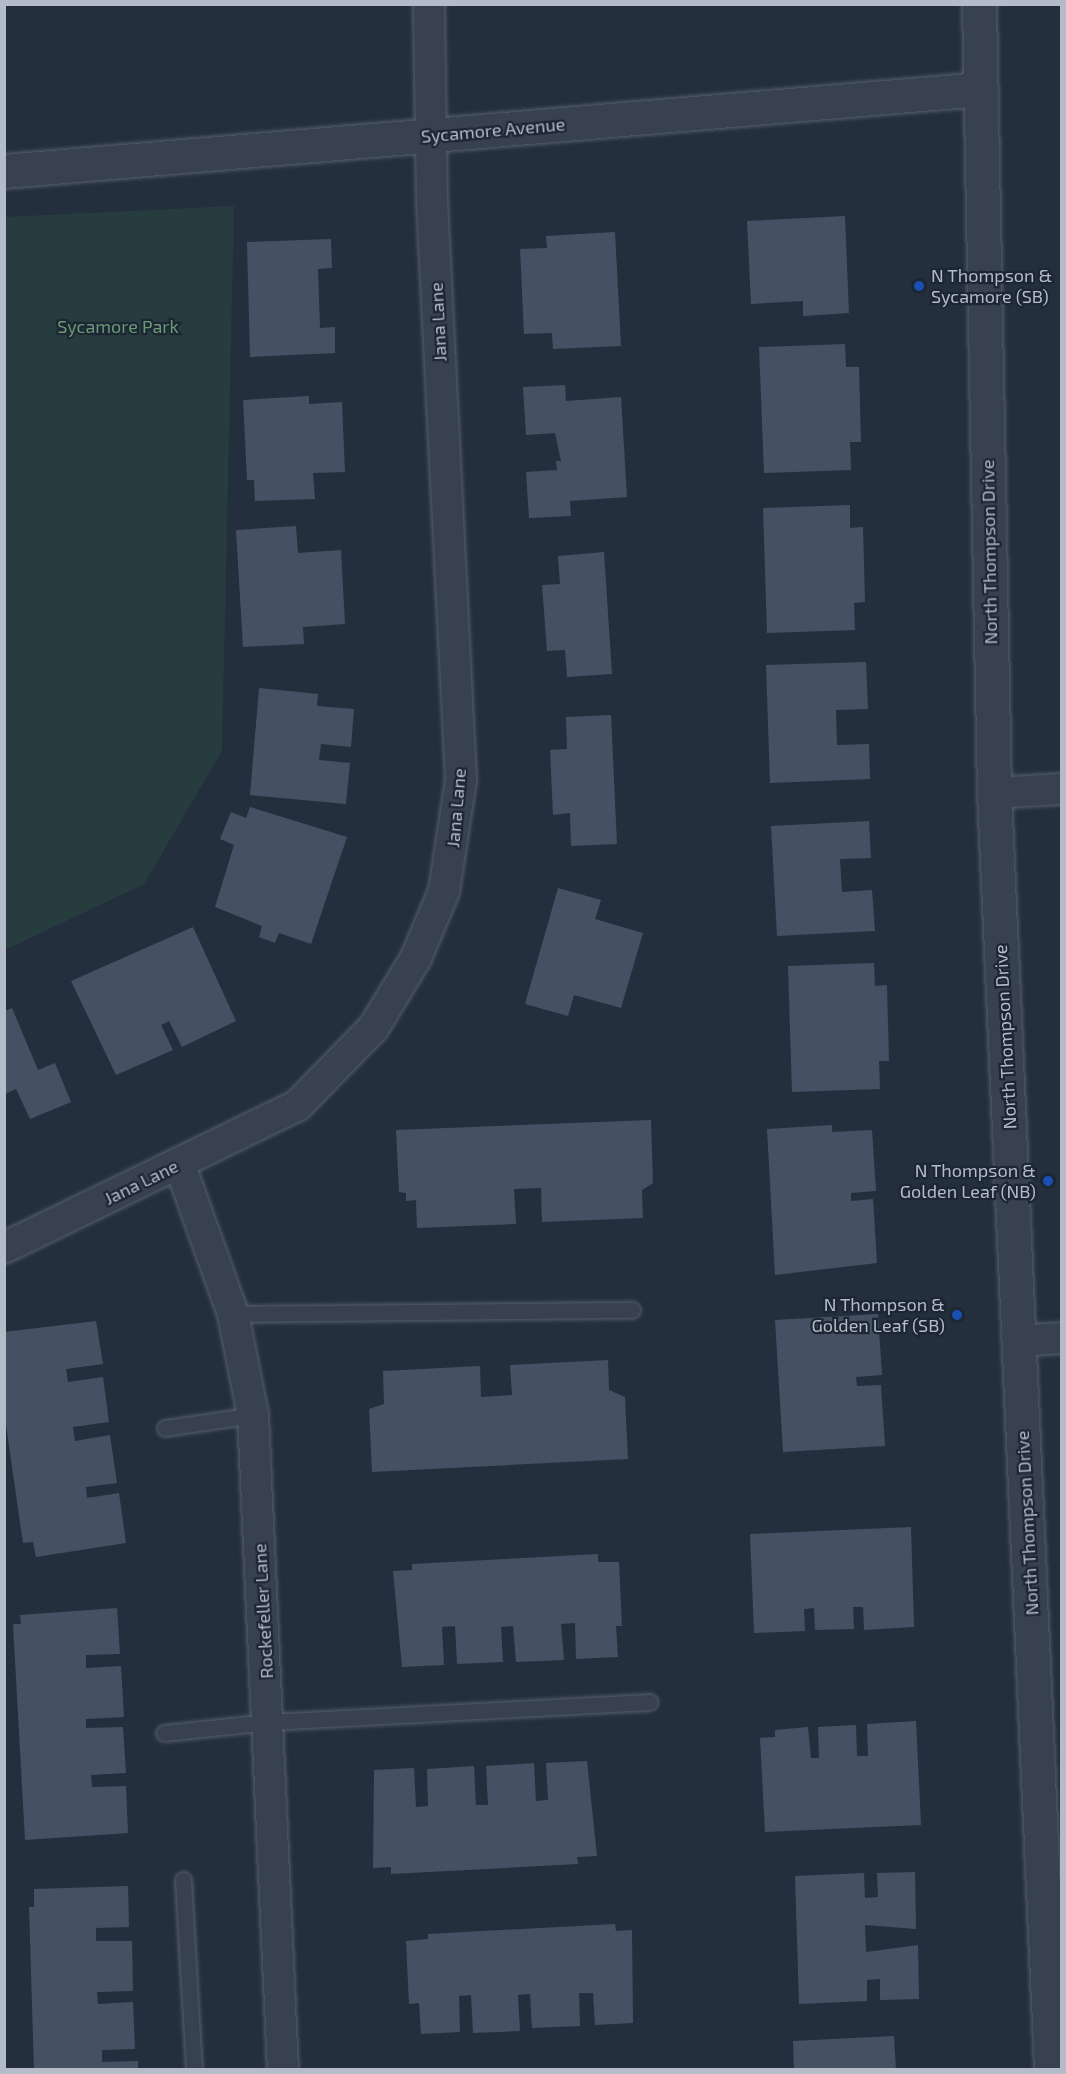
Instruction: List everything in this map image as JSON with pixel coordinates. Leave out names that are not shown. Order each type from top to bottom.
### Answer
[{"type":"street","name":"Jana Lane","points":[[4,1248],[297,1106],[374,1028],[416,958],[444,891],[461,780],[430,135],[429,4]]},
{"type":"street","name":"North Thompson Drive","points":[[979,4],[994,793],[1051,2070]]},
{"type":"street","name":"Sycamore Avenue","points":[[4,171],[981,89]]},
{"type":"street","points":[[994,793],[1062,789]]},
{"type":"street","name":"Rockefeller Lane","points":[[179,1163],[233,1314],[253,1415],[284,2070]]},
{"type":"street","points":[[1019,1341],[1062,1338]]},
{"type":"lane","points":[[233,1314],[632,1310]]},
{"type":"lane","points":[[165,1428],[253,1415]]},
{"type":"lane","points":[[164,1733],[268,1722],[649,1702]]},
{"type":"lane","points":[[183,1880],[194,2070]]},
{"type":"green space","name":"Sycamore Park","points":[[234,206],[222,751],[144,884],[5,950],[5,217]]},
{"type":"building","points":[[845,216],[849,313],[803,316],[803,301],[751,304],[747,221]]},
{"type":"building","points":[[615,232],[621,346],[553,349],[552,333],[524,334],[520,249],[547,248],[546,236]]},
{"type":"building","points":[[331,239],[332,268],[318,269],[320,328],[335,327],[335,353],[250,357],[247,242]]},
{"type":"building","points":[[845,344],[846,367],[859,367],[861,442],[850,442],[851,470],[764,473],[759,347]]},
{"type":"building","points":[[565,385],[566,401],[621,397],[627,497],[570,501],[571,516],[529,518],[526,472],[557,470],[556,461],[561,461],[555,433],[526,435],[523,387]]},
{"type":"building","points":[[309,396],[309,404],[342,402],[345,472],[313,473],[315,499],[255,501],[254,480],[247,480],[243,400]]},
{"type":"building","points":[[850,505],[850,528],[863,527],[865,602],[854,603],[855,630],[767,633],[763,508]]},
{"type":"building","points":[[296,526],[298,553],[341,550],[345,624],[303,627],[304,644],[243,647],[236,530]]},
{"type":"building","points":[[604,552],[612,674],[567,677],[565,650],[547,651],[542,585],[560,584],[558,556]]},
{"type":"building","points":[[866,662],[868,709],[836,710],[837,745],[869,744],[870,779],[770,783],[766,665]]},
{"type":"building","points":[[259,688],[318,694],[317,706],[354,709],[351,747],[321,744],[319,760],[350,763],[346,804],[250,795]]},
{"type":"building","points":[[611,715],[617,844],[571,846],[570,813],[553,815],[550,750],[567,749],[566,717]]},
{"type":"building","points":[[250,807],[347,837],[311,944],[279,933],[275,943],[259,937],[262,926],[215,907],[234,845],[220,839],[231,812],[246,818]]},
{"type":"building","points":[[869,821],[871,858],[840,859],[842,892],[872,890],[875,931],[777,936],[771,826]]},
{"type":"building","points":[[558,888],[601,900],[595,919],[643,933],[621,1008],[574,995],[568,1016],[525,1004]]},
{"type":"building","points":[[193,927],[236,1021],[182,1047],[169,1021],[161,1025],[173,1050],[116,1075],[71,981]]},
{"type":"building","points":[[874,963],[875,986],[887,985],[889,1061],[879,1061],[880,1089],[792,1092],[788,966]]},
{"type":"building","points":[[12,1008],[38,1070],[55,1063],[71,1102],[30,1119],[16,1089],[5,1094],[5,1011]]},
{"type":"building","points":[[651,1120],[653,1183],[642,1190],[643,1218],[542,1222],[541,1188],[514,1189],[516,1224],[417,1228],[416,1200],[406,1201],[406,1193],[399,1192],[396,1130]]},
{"type":"building","points":[[832,1125],[832,1132],[872,1130],[876,1191],[851,1193],[851,1201],[873,1199],[877,1263],[775,1275],[767,1129]]},
{"type":"building","points":[[878,1314],[882,1375],[856,1377],[857,1386],[881,1385],[885,1446],[783,1452],[775,1320]]},
{"type":"building","points":[[96,1321],[103,1364],[66,1369],[68,1382],[103,1377],[109,1422],[73,1427],[75,1441],[110,1435],[117,1483],[86,1487],[87,1498],[119,1493],[126,1543],[36,1557],[33,1542],[23,1543],[4,1411],[4,1332]]},
{"type":"building","points":[[608,1360],[609,1390],[625,1397],[628,1459],[372,1472],[369,1409],[384,1404],[383,1371],[480,1366],[481,1397],[512,1395],[510,1365]]},
{"type":"building","points":[[911,1527],[914,1627],[864,1630],[863,1607],[853,1607],[854,1629],[815,1630],[814,1608],[804,1609],[805,1631],[754,1633],[750,1534]]},
{"type":"building","points":[[598,1554],[598,1562],[619,1562],[622,1626],[616,1626],[618,1657],[576,1659],[575,1623],[561,1624],[564,1660],[516,1662],[513,1626],[501,1627],[503,1662],[457,1664],[455,1626],[442,1627],[444,1665],[402,1667],[393,1571],[412,1570],[412,1564]]},
{"type":"building","points":[[117,1608],[120,1654],[86,1655],[86,1668],[121,1666],[124,1717],[86,1719],[86,1728],[123,1727],[126,1773],[91,1775],[92,1787],[126,1786],[128,1833],[25,1840],[13,1624],[21,1624],[20,1615]]},
{"type":"building","points":[[916,1721],[921,1825],[765,1832],[760,1738],[775,1737],[775,1730],[808,1727],[811,1758],[819,1758],[818,1727],[856,1725],[857,1756],[868,1756],[867,1724]]},
{"type":"building","points":[[587,1761],[597,1856],[577,1857],[578,1864],[391,1874],[391,1867],[373,1868],[374,1770],[414,1768],[416,1807],[428,1806],[427,1769],[474,1766],[476,1805],[488,1805],[486,1766],[534,1763],[536,1801],[548,1800],[546,1763]]},
{"type":"building","points":[[915,1872],[916,1929],[865,1925],[866,1952],[918,1945],[919,1999],[880,2000],[880,1979],[867,1980],[867,2001],[799,2004],[795,1876],[864,1873],[865,1898],[878,1897],[877,1873]]},
{"type":"building","points":[[128,1886],[129,1927],[96,1928],[96,1941],[132,1941],[133,1991],[97,1992],[98,2004],[133,2002],[135,2049],[102,2050],[102,2062],[138,2061],[138,2070],[34,2070],[29,1907],[34,1907],[34,1889]]},
{"type":"building","points":[[615,1924],[616,1931],[632,1930],[633,2023],[595,2025],[593,1993],[579,1993],[580,2026],[532,2028],[530,1994],[518,1995],[520,2031],[473,2033],[471,1995],[459,1996],[460,2032],[421,2034],[419,2003],[409,2004],[406,1941],[428,1939],[428,1934]]},
{"type":"building","points":[[894,2036],[896,2070],[794,2070],[793,2041]]},
{"type":"place","name":"N Thompson & Sycamore (SB)","points":[[919,286]]},
{"type":"place","name":"N Thompson & Golden Leaf (NB)","points":[[1048,1181]]},
{"type":"place","name":"N Thompson & Golden Leaf (SB)","points":[[957,1315]]}]
